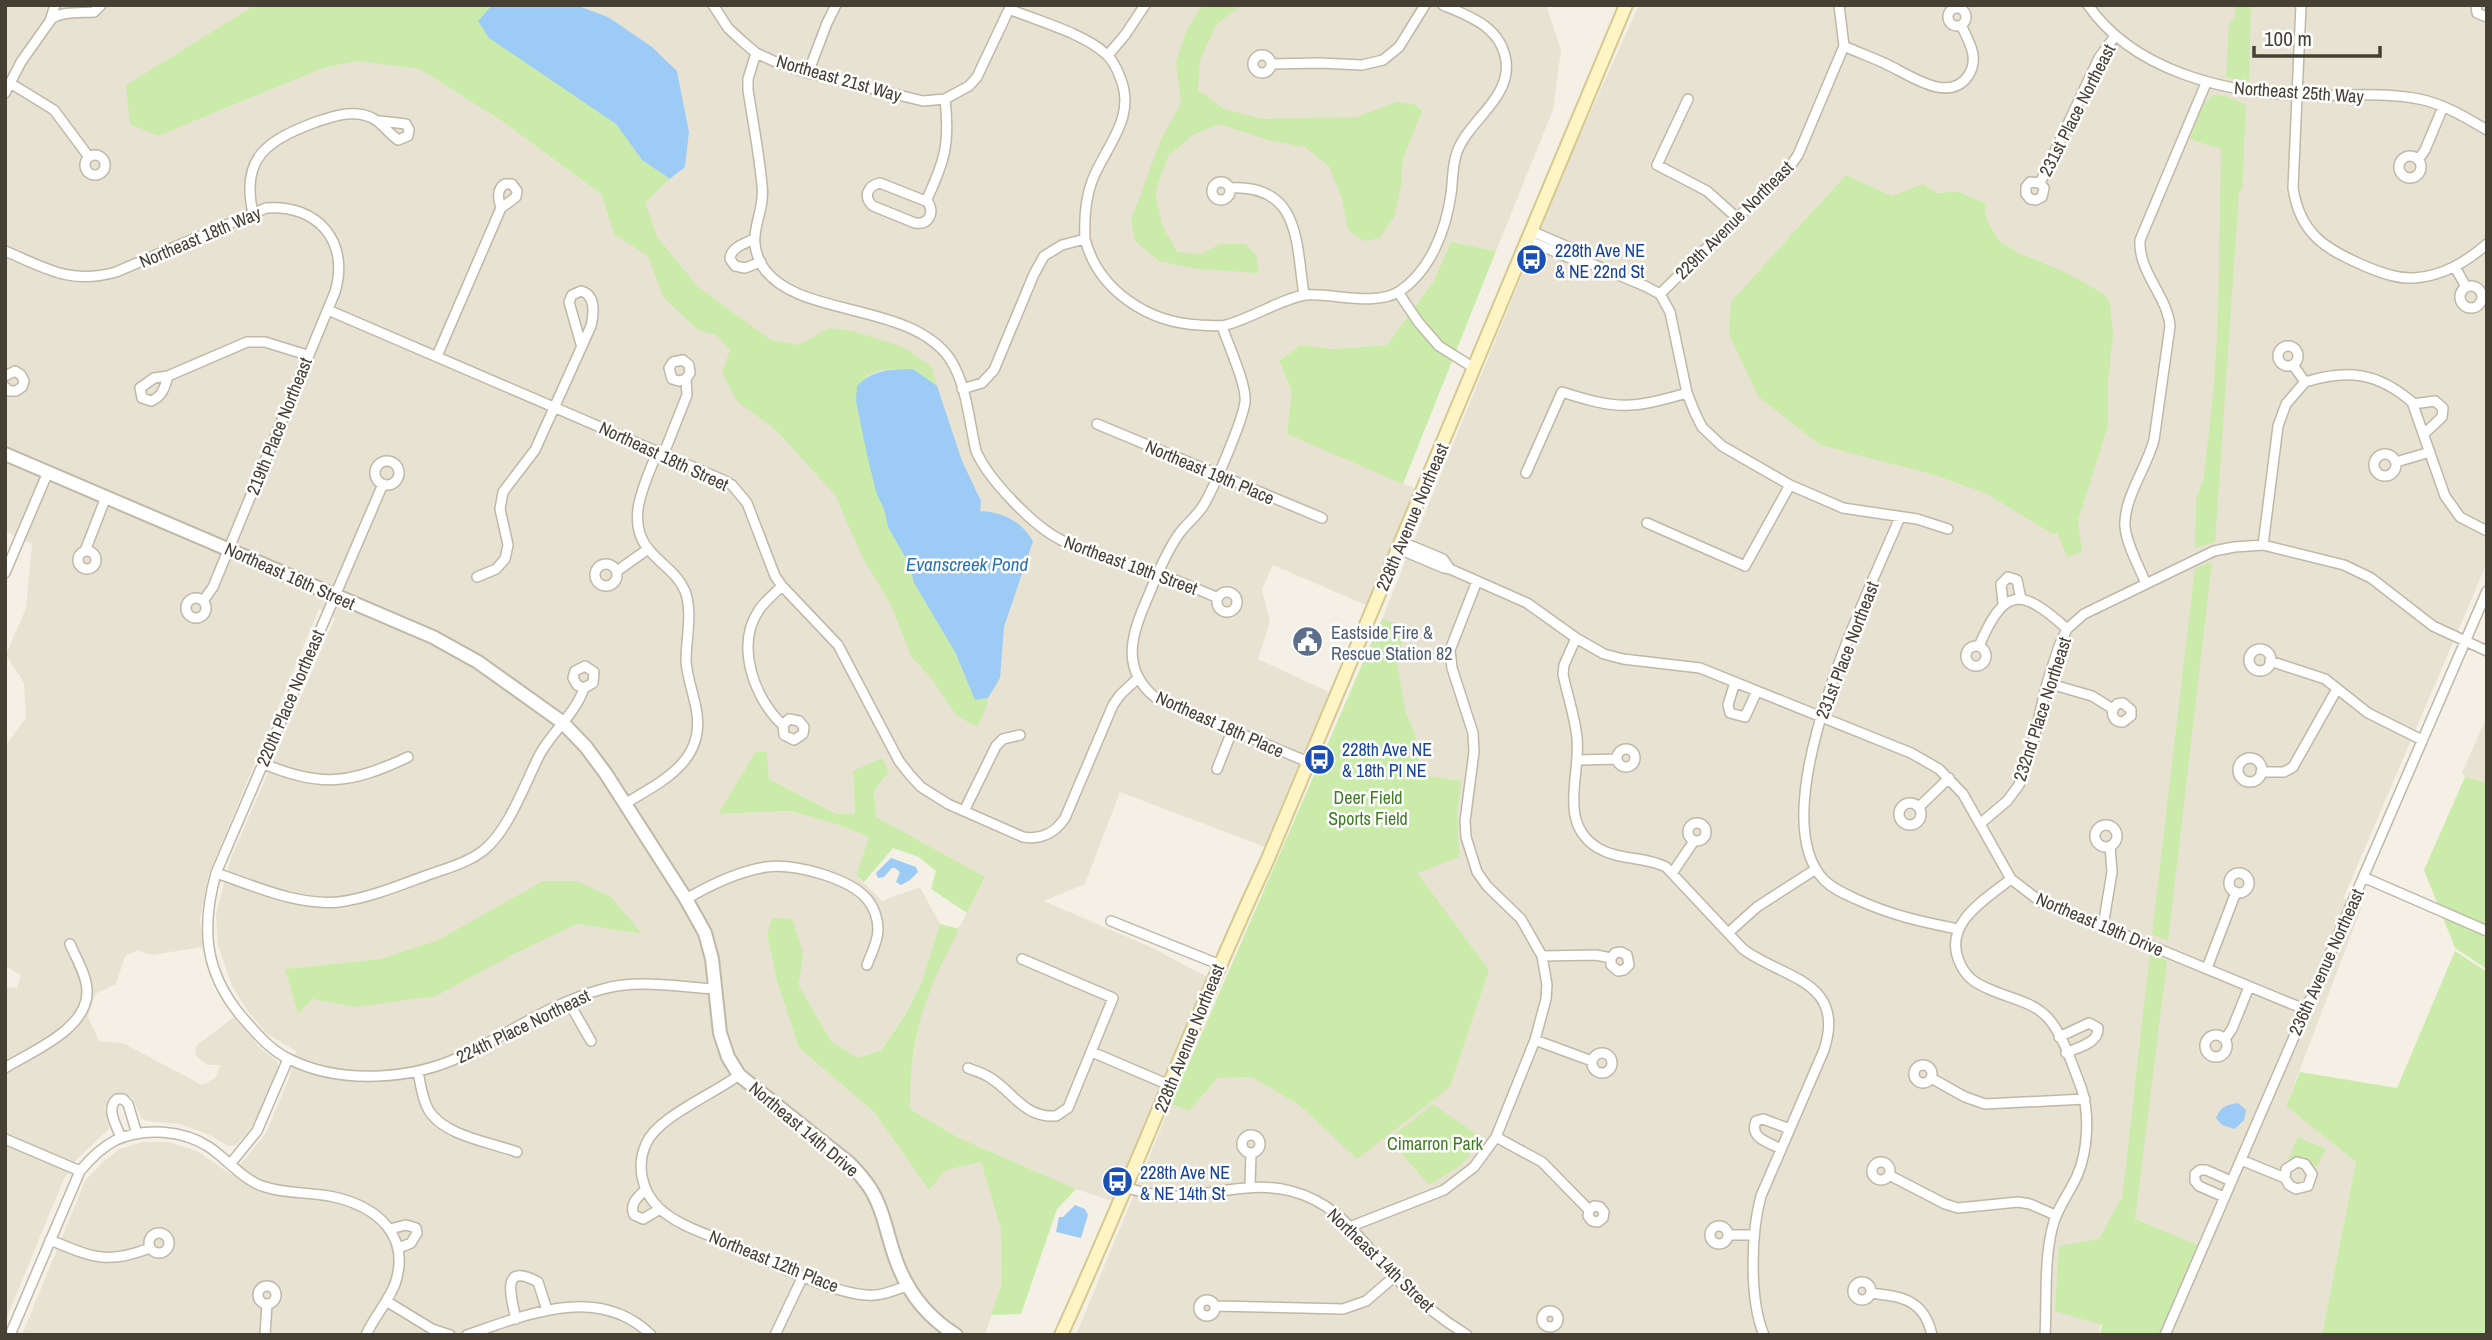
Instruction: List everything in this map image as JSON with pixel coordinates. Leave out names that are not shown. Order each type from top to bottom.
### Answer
[{"type":"main road","name":"228th Avenue Northeast","points":[[1061,1335],[1127,1188],[1218,964],[1267,861],[1626,5]]},
{"type":"street","points":[[50,21],[55,5]]},
{"type":"street","points":[[5,93],[21,62],[53,16],[94,12],[101,5]]},
{"type":"street","name":"Northeast 21st Way","points":[[713,5],[728,27],[756,53],[808,73],[923,101],[945,99]]},
{"type":"street","points":[[808,73],[836,5]]},
{"type":"street","points":[[1108,55],[1145,5]]},
{"type":"street","points":[[1271,64],[1319,62],[1362,65],[1383,60],[1399,47],[1425,5]]},
{"type":"street","points":[[926,201],[940,171],[948,140],[945,99],[963,90],[977,77],[1010,7],[1108,55],[1125,88],[1126,111],[1089,190],[1084,219],[1089,255],[1099,273],[1119,294],[1137,307],[1173,321],[1190,325],[1222,326],[1304,295],[1360,298],[1389,296],[1418,275],[1434,250],[1448,211],[1456,154],[1462,140],[1499,93],[1505,81],[1506,59],[1496,36],[1477,19],[1443,5]]},
{"type":"street","name":"229th Avenue Northeast","points":[[1839,5],[1844,46],[1798,155],[1660,294],[1670,313],[1687,393],[1702,426],[1711,438],[1790,485],[1843,508],[1928,521],[1948,529]]},
{"type":"street","name":"Northeast 25th Way","points":[[2088,5],[2115,36],[2133,49],[2206,83],[2242,90],[2297,95],[2415,98],[2443,107],[2487,130]]},
{"type":"street","points":[[2301,5],[2293,188],[2295,201],[2307,227],[2319,242],[2334,252],[2393,276],[2411,278],[2428,276],[2455,267],[2487,244]]},
{"type":"street","points":[[2465,5],[2476,6],[2480,16],[2487,17]]},
{"type":"street","points":[[1844,46],[1923,83],[1948,88],[1964,81],[1973,64],[1971,46],[1961,25]]},
{"type":"street","name":"231st Place Northeast","points":[[2040,183],[2099,58],[2115,36]]},
{"type":"street","points":[[754,239],[735,248],[730,259],[735,266],[740,268],[759,258],[754,239],[763,196],[748,90],[748,79],[756,53]]},
{"type":"street","points":[[10,83],[54,110],[89,157]]},
{"type":"street","points":[[2146,584],[2125,527],[2126,512],[2150,457],[2170,326],[2169,317],[2144,266],[2140,240],[2206,83]]},
{"type":"street","points":[[1688,99],[1657,165],[1707,191],[1736,218]]},
{"type":"street","points":[[2418,160],[2443,107]]},
{"type":"street","points":[[253,213],[248,190],[252,168],[261,152],[276,140],[296,129],[338,115],[362,114],[380,121]]},
{"type":"street","points":[[880,183],[926,201],[931,207],[930,216],[924,223],[918,224],[873,206],[867,195],[871,187],[880,183]]},
{"type":"street","points":[[1230,188],[1260,192],[1287,210],[1293,225],[1304,295]]},
{"type":"street","name":"Northeast 18th Way","points":[[5,251],[63,275],[91,278],[116,272],[253,213],[278,207],[303,213],[324,227],[336,248]]},
{"type":"street","points":[[437,356],[501,208]]},
{"type":"street","points":[[1529,235],[1575,260],[1587,262],[1660,294]]},
{"type":"street","points":[[962,389],[982,383],[994,370],[1044,256],[1062,245],[1085,239]]},
{"type":"street","name":"219th Place Northeast","points":[[203,601],[213,587],[307,355],[328,310],[340,270],[336,248]]},
{"type":"street","name":"Northeast 19th Street","points":[[759,258],[774,279],[796,292],[899,324],[929,338],[949,358],[956,370],[981,462],[998,485],[1049,533],[1072,546],[1158,573],[1218,598]]},
{"type":"street","points":[[2455,267],[2466,287]]},
{"type":"street","points":[[477,577],[496,569],[505,559],[508,545],[500,509],[503,492],[535,450],[591,326],[591,298],[581,291],[574,293],[569,302],[581,344]]},
{"type":"street","points":[[1398,292],[1439,346],[1474,368]]},
{"type":"street","name":"Northeast 18th Street","points":[[328,310],[723,480],[747,503],[770,566],[782,586],[838,645],[899,761],[910,775],[937,798],[964,811],[1023,837],[1032,839],[1050,834],[1065,818],[1114,705],[1120,695],[1139,678]]},
{"type":"street","points":[[1139,678],[1133,665],[1132,641],[1136,626],[1158,573],[1180,533],[1203,507],[1241,415],[1245,395],[1222,326]]},
{"type":"street","points":[[168,376],[247,342],[265,341],[307,355]]},
{"type":"street","points":[[2293,365],[2305,383]]},
{"type":"street","points":[[5,376],[15,372],[21,374],[24,381],[22,387],[16,391],[9,391],[5,387]]},
{"type":"street","points":[[2263,545],[2278,426],[2286,404],[2305,383],[2328,375],[2354,374],[2386,385],[2412,403],[2445,496],[2460,517],[2487,531]]},
{"type":"street","points":[[626,803],[671,776],[679,767],[692,749],[698,722],[686,669],[688,598],[679,579],[648,550],[640,535],[637,509],[687,395],[686,379]]},
{"type":"street","points":[[1526,473],[1562,392],[1600,404],[1617,406],[1649,403],[1687,393]]},
{"type":"street","points":[[2412,403],[2435,401],[2442,408],[2442,417],[2424,434]]},
{"type":"street","name":"Northeast 19th Place","points":[[1097,424],[1322,518]]},
{"type":"street","points":[[2396,462],[2430,452]]},
{"type":"street","name":"Northeast 16th Street","points":[[5,454],[454,647],[562,722]]},
{"type":"street","points":[[5,573],[48,472]]},
{"type":"street","name":"220th Place Northeast","points":[[216,873],[383,484]]},
{"type":"street","points":[[1647,523],[1745,566],[1790,485]]},
{"type":"street","points":[[85,551],[106,498]]},
{"type":"street","name":"231st Place Northeast","points":[[1816,869],[1803,814],[1804,795],[1819,717],[1900,517]]},
{"type":"street","name":"Northeast 19th Drive","points":[[1401,545],[1443,559],[1450,569],[1528,603],[1594,649],[1612,656],[1700,668],[1911,752],[1949,778],[1963,794],[2011,879],[2041,902],[2304,1009]]},
{"type":"street","name":"232nd Place Northeast","points":[[1980,823],[2007,800],[2019,785],[2030,755],[2047,683],[2067,629],[2084,614],[2214,551],[2263,545],[2297,552],[2359,571],[2420,618],[2487,651]]},
{"type":"street","points":[[617,571],[648,550]]},
{"type":"street","points":[[2003,603],[2001,584],[2008,577],[2017,580],[2021,599]]},
{"type":"street","points":[[1352,1226],[1444,1190],[1474,1167],[1496,1137],[1535,1040],[1546,999],[1547,985],[1542,956],[1521,919],[1477,873],[1466,837],[1465,821],[1474,752],[1473,733],[1452,668],[1450,650],[1478,580]]},
{"type":"street","points":[[782,586],[760,609],[748,646],[754,678],[764,701],[783,725]]},
{"type":"street","name":"236th Avenue Northeast","points":[[2165,1335],[2487,591]]},
{"type":"street","points":[[1979,646],[1989,622],[2003,603],[2012,599],[2021,599],[2052,616],[2067,629]]},
{"type":"street","points":[[1576,638],[1564,664],[1563,674],[1577,735],[1579,760],[1573,802],[1577,823],[1584,835],[1607,853],[1650,860],[1672,872],[1754,957],[1802,979],[1818,994],[1828,1021],[1827,1040],[1761,1196],[1753,1235],[1757,1307],[1764,1335]]},
{"type":"street","points":[[2270,661],[2315,674],[2368,713],[2422,740]]},
{"type":"street","name":"Northeast 18th Place","points":[[1139,678],[1156,698],[1308,762]]},
{"type":"street","points":[[1735,682],[1728,705],[1730,713],[1745,717],[1757,691]]},
{"type":"street","points":[[2047,683],[2092,696],[2113,709]]},
{"type":"street","points":[[517,1152],[466,1136],[441,1123],[427,1107],[418,1071],[390,1075],[346,1074],[313,1068],[288,1059],[260,1038],[238,1012],[222,987],[211,962],[206,932],[208,902],[216,873],[279,895],[338,902],[378,893],[464,862],[484,850],[507,819],[548,740],[579,699],[584,688]]},
{"type":"street","points":[[2261,772],[2284,772],[2292,767],[2337,689]]},
{"type":"street","name":"Northeast 14th Drive","points":[[562,722],[586,747],[626,803],[686,899],[709,944],[720,1033],[728,1057],[739,1075],[849,1163],[861,1176],[871,1189],[883,1215],[907,1286]]},
{"type":"street","points":[[1217,769],[1232,731]]},
{"type":"street","points":[[964,811],[996,746],[1003,739],[1020,735]]},
{"type":"street","points":[[262,763],[289,775],[307,779],[340,780],[382,769],[408,757]]},
{"type":"street","points":[[1579,760],[1617,759]]},
{"type":"street","points":[[1919,807],[1949,778]]},
{"type":"street","points":[[1672,872],[1694,841]]},
{"type":"street","points":[[2103,926],[2112,872],[2110,846]]},
{"type":"street","points":[[686,899],[706,887],[766,867],[797,868],[819,873],[859,892],[872,906],[878,930],[877,941],[867,965]]},
{"type":"street","points":[[1728,933],[1757,907],[1816,869],[1826,882],[1838,890],[1877,909],[1898,917],[1958,929]]},
{"type":"street","points":[[2363,877],[2487,931]]},
{"type":"street","points":[[2011,879],[1974,908],[1958,929],[1955,949],[1971,980],[2040,1010],[2050,1020],[2084,1099],[2087,1118],[2081,1166],[2055,1215],[2050,1238],[2045,1335]]},
{"type":"street","points":[[2207,968],[2236,892]]},
{"type":"street","points":[[1111,921],[1218,964]]},
{"type":"street","points":[[5,1068],[68,1029],[83,1010],[88,993],[70,944]]},
{"type":"street","points":[[1542,956],[1611,958]]},
{"type":"street","points":[[968,1068],[988,1076],[1029,1110],[1047,1117],[1056,1116],[1068,1108],[1114,998],[1022,959]]},
{"type":"street","name":"224th Place Northeast","points":[[418,1071],[463,1056],[568,1001],[617,985],[714,989]]},
{"type":"street","points":[[2225,1039],[2232,1029],[2249,987]]},
{"type":"street","points":[[568,1001],[591,1041]]},
{"type":"street","points":[[2059,1037],[2089,1023],[2098,1028],[2095,1039],[2066,1053]]},
{"type":"street","points":[[1535,1040],[1592,1061]]},
{"type":"street","points":[[1092,1052],[1169,1085]]},
{"type":"street","points":[[231,1163],[264,1118],[288,1059]]},
{"type":"street","points":[[645,1190],[633,1203],[632,1209],[634,1215],[643,1219],[660,1209],[645,1190],[641,1170],[650,1135],[659,1125],[721,1089],[739,1075]]},
{"type":"street","points":[[1931,1078],[1965,1097],[1985,1104],[2084,1099]]},
{"type":"street","points":[[1781,1149],[1757,1137],[1754,1132],[1755,1124],[1763,1119],[1790,1129]]},
{"type":"street","points":[[10,1335],[80,1171],[93,1156],[108,1145],[129,1136],[155,1132],[193,1139],[208,1146],[261,1186],[350,1202],[371,1213],[390,1229],[399,1248],[398,1273],[386,1301],[366,1335]]},
{"type":"street","points":[[1496,1137],[1542,1162],[1589,1210]]},
{"type":"street","points":[[5,1139],[80,1171]]},
{"type":"street","points":[[1250,1186],[1251,1153]]},
{"type":"street","points":[[2241,1160],[2285,1178]]},
{"type":"street","points":[[2224,1197],[2199,1186],[2195,1181],[2195,1174],[2206,1170],[2231,1181]]},
{"type":"street","points":[[1889,1175],[1958,1208],[2018,1202],[2055,1215]]},
{"type":"street","name":"Northeast 14th Street","points":[[1127,1188],[1151,1195],[1174,1196],[1250,1186],[1277,1188],[1309,1198],[1337,1213],[1352,1226],[1394,1277],[1429,1308],[1467,1335]]},
{"type":"street","name":"Northeast 12th Place","points":[[660,1209],[687,1225],[803,1276],[851,1293],[865,1296],[881,1294],[907,1286]]},
{"type":"street","points":[[390,1229],[405,1225],[416,1228],[417,1233],[411,1243],[399,1248]]},
{"type":"street","points":[[1728,1235],[1753,1235]]},
{"type":"street","points":[[50,1240],[89,1255],[105,1258],[129,1256],[150,1248]]},
{"type":"street","points":[[516,1319],[510,1286],[512,1279],[518,1276],[522,1275],[538,1282],[547,1310]]},
{"type":"street","points":[[775,1335],[803,1276]]},
{"type":"street","points":[[1215,1306],[1343,1309],[1366,1301],[1394,1277]]},
{"type":"street","points":[[907,1286],[931,1316],[956,1335]]},
{"type":"street","points":[[1871,1293],[1899,1297],[1915,1305],[1927,1319],[1932,1335]]},
{"type":"street","points":[[386,1301],[432,1329],[450,1335]]},
{"type":"street","points":[[265,1335],[267,1304]]},
{"type":"street","points":[[470,1334],[547,1310],[571,1306],[595,1307],[639,1325],[652,1335]]},
{"type":"shaded area","points":[[5,5],[255,5],[126,85],[158,136],[323,68],[357,61],[420,69],[505,123],[602,195],[645,201],[685,167],[689,132],[677,71],[608,17],[576,5],[1546,5],[1561,50],[1553,110],[1496,251],[1451,242],[1433,282],[1387,345],[1333,349],[1300,345],[1279,361],[1292,390],[1403,484],[1418,489],[1368,606],[1273,565],[1262,589],[1270,622],[1258,659],[1329,692],[1265,847],[1120,792],[1085,884],[1044,901],[1155,949],[1207,977],[1112,1201],[1076,1189],[959,1138],[910,1109],[910,1072],[922,1009],[937,970],[985,878],[876,817],[874,790],[853,771],[855,815],[838,814],[769,779],[767,752],[756,751],[718,814],[790,811],[869,837],[856,875],[882,901],[920,887],[940,924],[922,981],[905,1014],[881,1050],[858,1058],[832,1042],[799,986],[803,953],[767,935],[777,981],[799,1048],[874,1112],[929,1190],[946,1170],[981,1162],[1001,1230],[1002,1283],[985,1335],[22,1335],[85,1181],[104,1161],[120,1149],[142,1142],[168,1142],[197,1151],[232,1175],[266,1133],[289,1078],[296,1051],[267,1034],[232,986],[218,945],[216,914],[231,858],[335,618],[319,609],[208,876],[200,920],[203,947],[152,955],[138,950],[125,956],[116,984],[95,994],[88,1017],[99,1041],[123,1043],[202,1085],[215,1078],[221,1065],[207,1065],[195,1055],[196,1046],[234,1017],[261,1049],[278,1062],[268,1093],[253,1126],[236,1145],[228,1146],[210,1135],[180,1124],[146,1121],[141,1118],[133,1098],[124,1094],[113,1095],[105,1108],[109,1129],[76,1160],[63,1181],[5,1322],[5,987],[17,988],[21,975],[5,966],[5,746],[26,718],[24,683],[6,655],[26,608],[32,544],[5,531]],"holes":[[[515,897],[640,934],[577,924],[512,955],[355,1007],[312,999],[298,1014],[285,969],[380,959],[438,940]]]},
{"type":"shaded area","points":[[1639,5],[2487,5],[2487,563],[2343,899],[2362,906],[2286,1106],[2356,1162],[2322,1335],[2122,1335],[2100,1325],[2099,1335],[1076,1335],[1171,1104],[1189,1111],[1218,1078],[1252,1077],[1299,1105],[1357,1158],[1450,1087],[1489,970],[1266,887],[1382,619],[1569,159]],"holes":[[[1845,175],[1892,196],[1957,191],[1985,203],[1985,216],[1997,240],[2019,253],[2065,272],[2108,381],[2108,426],[2078,521],[2051,533],[1985,493],[1931,474]]]},
{"type":"shaded area","points":[[2487,716],[2487,783],[2465,777],[2462,773]]},
{"type":"green space","points":[[255,5],[492,5],[478,21],[616,124],[642,160],[670,179],[645,202],[657,237],[698,287],[771,340],[799,345],[829,328],[853,331],[903,347],[931,366],[937,386],[913,369],[881,370],[867,375],[856,401],[876,492],[888,527],[909,564],[914,583],[955,652],[975,700],[988,698],[977,727],[956,715],[931,678],[911,656],[891,605],[863,558],[835,495],[775,429],[737,401],[722,373],[730,350],[716,335],[698,330],[663,297],[648,256],[614,234],[602,195],[505,123],[420,69],[357,61],[323,68],[158,136],[130,124],[126,85]]},
{"type":"green space","points":[[1203,5],[1242,5],[1216,25],[1200,60],[1198,90],[1224,109],[1262,119],[1356,117],[1397,102],[1414,104],[1422,111],[1403,158],[1401,186],[1394,217],[1380,238],[1364,241],[1348,230],[1342,198],[1329,166],[1305,147],[1268,140],[1219,124],[1194,134],[1168,156],[1155,193],[1162,225],[1177,252],[1202,254],[1220,244],[1245,244],[1256,255],[1259,273],[1198,269],[1159,261],[1135,241],[1131,220],[1161,139],[1181,103],[1176,63],[1186,31]]},
{"type":"green space","points":[[2235,5],[2251,5],[2249,82],[2226,77],[2229,23],[2235,17]]},
{"type":"green space","points":[[2213,95],[2226,96],[2246,105],[2215,542],[2195,548],[2196,500],[2204,477],[2214,385],[2221,149],[2190,139],[2202,109]]},
{"type":"green space","points":[[1846,175],[1892,196],[1923,184],[1938,193],[1957,191],[1985,203],[1985,216],[1998,240],[2019,253],[2065,272],[2104,294],[2110,302],[2113,335],[2108,381],[2108,426],[2078,521],[2082,552],[2067,557],[2057,533],[2051,533],[1985,493],[1931,474],[1820,445],[1759,397],[1729,335],[1731,302]]},
{"type":"green space","points":[[1451,242],[1496,251],[1403,484],[1287,434],[1292,391],[1279,361],[1300,345],[1333,349],[1387,345],[1433,282]]},
{"type":"green space","points":[[2212,562],[2168,941],[2152,934],[2195,568]]},
{"type":"green space","name":"Deer Field Sports Field","points":[[1382,619],[1406,627],[1397,662],[1405,710],[1415,735],[1421,775],[1461,781],[1457,813],[1459,857],[1417,873],[1489,970],[1450,1087],[1357,1159],[1299,1105],[1252,1077],[1218,1078],[1189,1111],[1171,1104]]},
{"type":"green space","points":[[756,751],[767,752],[769,779],[837,814],[855,814],[853,771],[882,758],[889,772],[874,790],[876,817],[985,877],[967,913],[931,889],[936,871],[919,857],[893,848],[864,882],[856,875],[869,837],[790,811],[718,814]]},
{"type":"green space","points":[[2465,777],[2487,783],[2487,969],[2455,948],[2424,870]]},
{"type":"green space","points":[[543,881],[576,881],[611,897],[642,934],[577,924],[436,996],[355,1007],[312,999],[298,1014],[285,969],[380,959],[438,940]]},
{"type":"green space","points":[[772,918],[792,919],[803,953],[799,986],[832,1042],[858,1058],[881,1050],[905,1015],[922,981],[940,924],[959,929],[937,973],[916,1037],[910,1083],[910,1109],[959,1138],[1076,1189],[1057,1209],[1021,1314],[991,1315],[1002,1283],[1001,1230],[981,1162],[946,1170],[929,1190],[874,1112],[799,1048],[777,981],[767,935]]},
{"type":"green space","points":[[2455,951],[2487,972],[2487,1335],[2322,1335],[2356,1162],[2286,1106],[2300,1072],[2397,1088]]},
{"type":"green space","points":[[2150,953],[2167,961],[2135,1219],[2197,1245],[2159,1335],[2100,1335],[2102,1325],[2055,1311],[2059,1246],[2099,1239],[2122,1200]]},
{"type":"green space","name":"Cimarron Park","points":[[1433,1104],[1483,1139],[1460,1166],[1429,1185],[1389,1139]]},
{"type":"green space","points":[[2298,1137],[2326,1149],[2317,1167],[2302,1157],[2288,1159]]},
{"type":"water","points":[[492,5],[576,5],[608,17],[652,47],[677,71],[689,132],[685,167],[670,179],[642,160],[616,124],[489,38],[478,21]]},
{"type":"water","name":"Evanscreek Pond","points":[[913,369],[937,386],[962,461],[981,501],[980,511],[1011,519],[1023,528],[1033,541],[1004,627],[1000,678],[988,698],[975,700],[955,652],[914,583],[909,564],[888,527],[866,450],[856,401],[857,386],[876,373]]},
{"type":"water","points":[[891,858],[916,867],[918,872],[901,885],[896,882],[900,872],[895,868],[884,877],[878,878],[876,873]]},
{"type":"water","points":[[2238,1103],[2246,1110],[2244,1120],[2235,1129],[2222,1125],[2216,1118],[2220,1111]]},
{"type":"water","points":[[1075,1205],[1085,1209],[1088,1215],[1081,1238],[1056,1232],[1059,1217],[1063,1217]]},
{"type":"place","name":"228th Ave NE & NE 22nd St","points":[[1532,260]]},
{"type":"place","name":"Eastside Fire & Rescue Station 82","points":[[1308,642]]},
{"type":"place","name":"228th Ave NE & 18th Pl NE","points":[[1319,759]]},
{"type":"place","name":"228th Ave NE & NE 14th St","points":[[1117,1182]]}]
